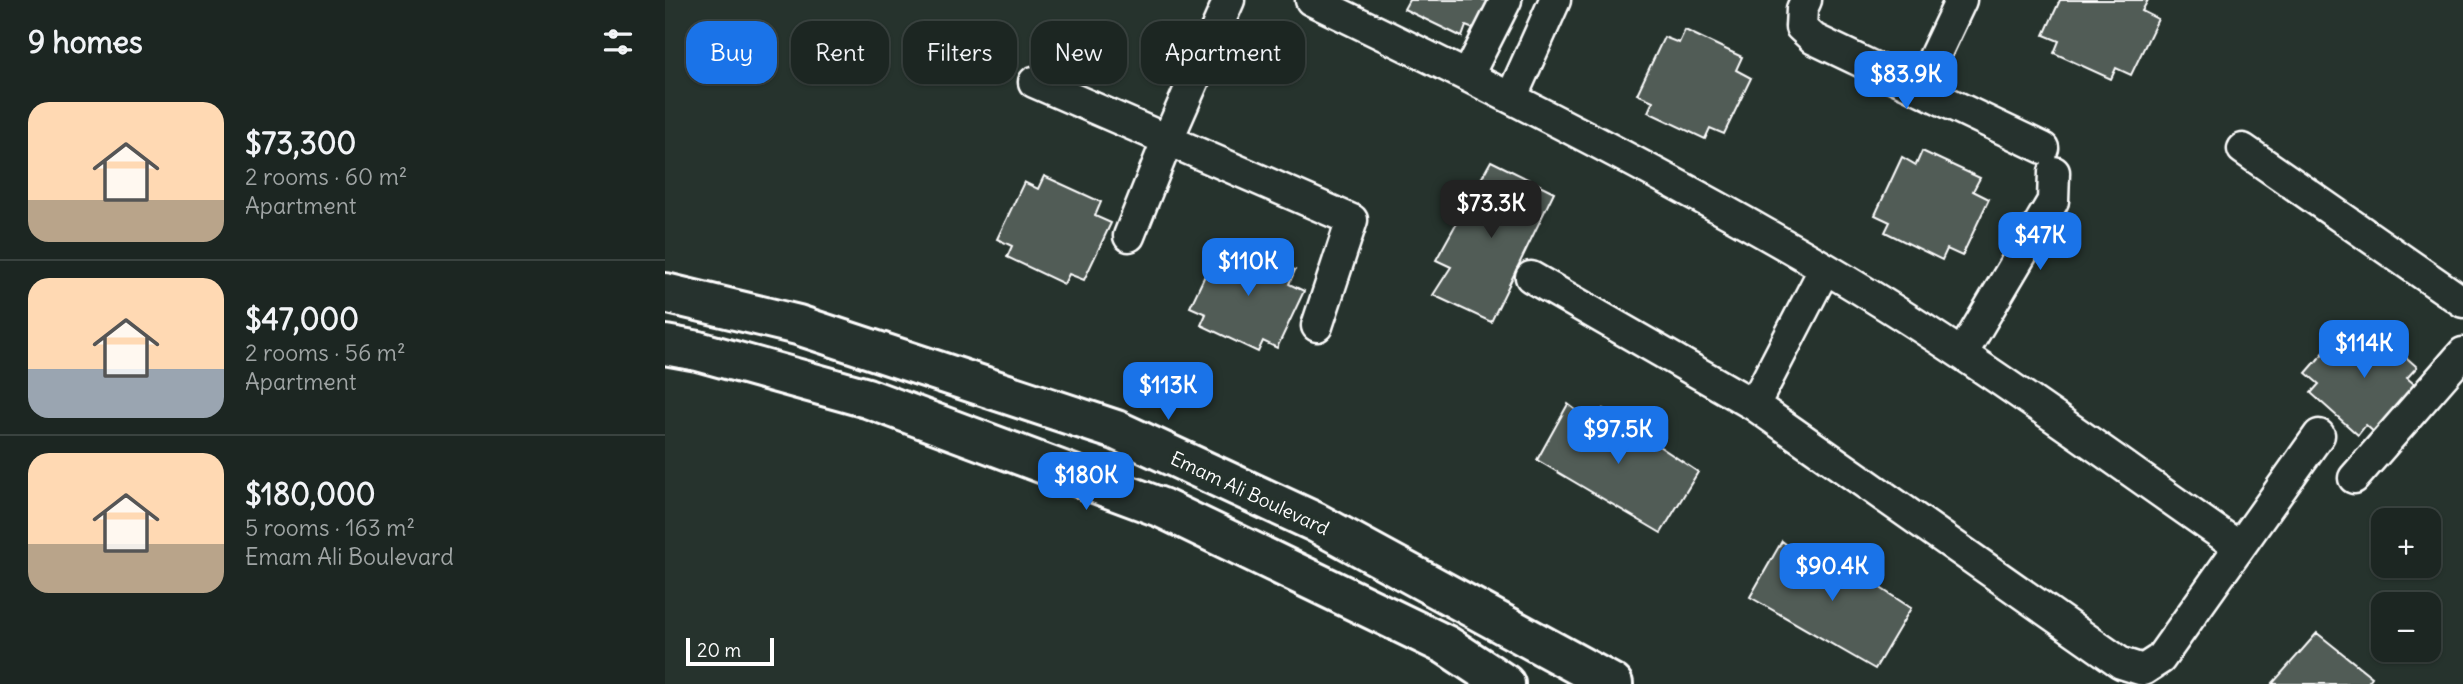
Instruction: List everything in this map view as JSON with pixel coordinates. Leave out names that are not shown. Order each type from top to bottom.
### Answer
[{"type":"main road","name":"Emam Ali Boulevard","points":[[665,293],[798,325],[1116,430],[1315,522],[1613,684]]},
{"type":"main road","points":[[665,345],[698,351],[867,398],[1162,508],[1446,645],[1505,684]]},
{"type":"street","points":[[1129,236],[1229,0]]},
{"type":"street","points":[[1311,0],[1512,96],[1825,268],[1962,354],[2238,546]]},
{"type":"street","points":[[1468,75],[1506,0]]},
{"type":"street","points":[[1512,96],[1555,0]]},
{"type":"street","points":[[1806,0],[1802,9],[1801,27],[1814,40],[1919,89],[2049,160],[2053,201],[1962,354]]},
{"type":"street","points":[[1919,89],[1961,0]]},
{"type":"street","points":[[1039,84],[1352,220],[1317,326]]},
{"type":"street","points":[[2243,149],[2463,302]]},
{"type":"street","points":[[1754,405],[1825,268]]},
{"type":"street","points":[[1531,277],[1754,405],[2120,663],[2143,670],[2160,659],[2319,435]]},
{"type":"street","points":[[2354,478],[2463,353]]},
{"type":"building","points":[[1409,0],[1496,0],[1481,32],[1466,26],[1462,37],[1404,9]]},
{"type":"building","points":[[2060,0],[2148,0],[2142,11],[2158,19],[2131,75],[2116,68],[2111,79],[2054,53],[2059,41],[2044,35]]},
{"type":"building","points":[[1685,30],[1742,57],[1736,70],[1751,78],[1724,134],[1710,128],[1705,139],[1648,112],[1653,101],[1637,94],[1664,37],[1679,43]]},
{"type":"building","points":[[1922,151],[1980,178],[1973,191],[1989,199],[1962,256],[1947,249],[1942,260],[1885,232],[1890,222],[1875,215],[1902,157],[1916,165]]},
{"type":"building","points":[[1491,161],[1554,192],[1491,322],[1433,295],[1451,267],[1436,260]]},
{"type":"building","points":[[1044,176],[1101,202],[1095,216],[1111,223],[1084,280],[1069,274],[1064,284],[1007,257],[1012,246],[997,239],[1024,182],[1038,189]]},
{"type":"building","points":[[1238,244],[1295,270],[1289,284],[1304,291],[1277,348],[1263,341],[1258,352],[1201,325],[1206,314],[1190,307],[1217,250],[1232,257]]},
{"type":"building","points":[[2348,325],[2360,336],[2370,325],[2417,367],[2407,378],[2420,389],[2378,436],[2366,425],[2358,435],[2311,393],[2319,384],[2306,373]]},
{"type":"building","points":[[1568,404],[1595,425],[1603,409],[1698,472],[1661,533],[1537,460]]},
{"type":"building","points":[[1782,541],[1808,561],[1816,546],[1911,608],[1875,669],[1750,597]]},
{"type":"building","points":[[2317,633],[2372,677],[2367,684],[2272,684]]}]
